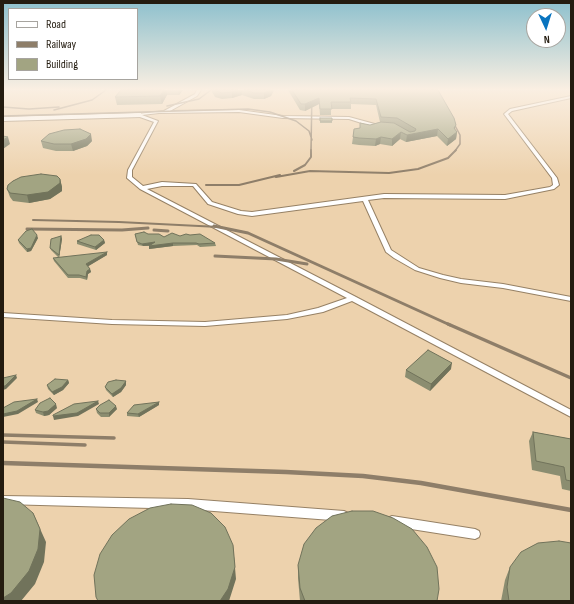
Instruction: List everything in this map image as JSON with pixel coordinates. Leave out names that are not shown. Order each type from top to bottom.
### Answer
[{"type":"street","points":[[3,119],[30,118]]},
{"type":"lane","points":[[148,118],[156,121],[130,170],[129,178],[142,188],[354,298],[571,414]]},
{"type":"lane","points":[[350,118],[371,125],[383,126]]},
{"type":"lane","points":[[142,188],[162,184],[194,185],[210,202],[240,213],[259,213],[395,196],[505,197],[556,186],[554,178],[509,118]]},
{"type":"lane","points":[[365,200],[388,251],[418,269],[442,277],[461,281],[503,286],[571,299]]},
{"type":"lane","points":[[3,316],[112,322],[211,323],[287,318],[320,310],[354,298]]},
{"type":"lane","points":[[3,500],[188,504],[354,517]]},
{"type":"lane","points":[[385,520],[475,534]]},
{"type":"shaded area","points":[[3,118],[571,118],[571,601],[3,601]]},
{"type":"building","points":[[320,118],[332,118],[332,121],[320,121]]},
{"type":"building","points":[[397,118],[454,118],[456,125],[454,128],[457,132],[448,139],[438,129],[407,135],[401,132],[392,139],[381,137],[376,139],[353,137],[354,129],[360,128],[360,123],[370,125],[381,122],[394,123],[410,132],[415,131],[416,129]]},
{"type":"building","points":[[80,129],[91,134],[86,139],[71,144],[54,144],[41,141],[49,134],[64,130]]},
{"type":"building","points":[[41,174],[57,176],[60,179],[60,183],[48,192],[27,195],[10,193],[7,189],[8,185],[21,177]]},
{"type":"building","points":[[32,229],[37,235],[31,248],[27,249],[18,240],[26,231]]},
{"type":"building","points":[[144,232],[148,234],[159,234],[164,237],[172,233],[180,236],[186,234],[200,234],[215,243],[173,243],[149,246],[155,242],[142,244],[137,242],[135,234]]},
{"type":"building","points":[[91,235],[99,235],[104,240],[95,247],[77,241]]},
{"type":"building","points":[[61,236],[59,255],[50,248],[51,239]]},
{"type":"building","points":[[107,252],[86,264],[90,269],[87,271],[86,277],[79,275],[68,275],[53,258]]},
{"type":"building","points":[[428,350],[452,363],[431,384],[406,370]]},
{"type":"building","points":[[16,375],[5,386],[3,386],[3,378]]},
{"type":"building","points":[[55,379],[68,380],[62,387],[52,392],[47,385]]},
{"type":"building","points":[[116,380],[126,381],[121,388],[112,394],[105,387],[108,382]]},
{"type":"building","points":[[50,398],[56,404],[48,411],[43,412],[35,410],[40,403]]},
{"type":"building","points":[[37,399],[17,411],[3,414],[3,408],[14,402]]},
{"type":"building","points":[[109,400],[116,406],[109,413],[100,413],[96,409],[100,405]]},
{"type":"building","points":[[98,401],[77,413],[53,416],[74,404]]},
{"type":"building","points":[[159,402],[138,414],[127,413],[134,405]]},
{"type":"building","points":[[533,432],[571,439],[571,481],[566,480],[564,467],[536,461]]},
{"type":"building","points":[[3,498],[20,502],[33,513],[40,529],[38,549],[29,571],[11,593],[3,598]]},
{"type":"building","points":[[171,504],[192,505],[211,513],[225,527],[233,545],[235,567],[228,589],[220,601],[98,601],[96,597],[94,575],[100,554],[112,535],[129,519],[150,508]]},
{"type":"building","points":[[352,511],[373,511],[393,518],[412,529],[427,547],[437,567],[439,589],[437,601],[305,601],[300,588],[298,565],[304,544],[316,528],[332,516]]},
{"type":"building","points":[[559,541],[571,543],[571,601],[509,601],[507,587],[510,567],[521,552],[538,543]]},
{"type":"railway","points":[[288,118],[296,121],[309,131],[311,138]]},
{"type":"railway","points":[[311,138],[312,118]]},
{"type":"railway","points":[[451,118],[460,135],[460,144],[455,151]]},
{"type":"railway","points":[[311,138],[311,151]]},
{"type":"railway","points":[[294,171],[305,165],[311,157],[311,151]]},
{"type":"railway","points":[[276,177],[310,171],[389,173],[418,169],[448,158],[455,151]]},
{"type":"railway","points":[[206,185],[239,185],[280,175]]},
{"type":"railway","points":[[33,220],[119,222],[219,227]]},
{"type":"railway","points":[[214,226],[219,227]]},
{"type":"railway","points":[[219,227],[248,233],[450,325]]},
{"type":"railway","points":[[27,229],[122,230],[148,228]]},
{"type":"railway","points":[[154,230],[168,231]]},
{"type":"railway","points":[[215,256],[276,259],[307,264]]},
{"type":"railway","points":[[448,324],[571,378]]},
{"type":"railway","points":[[3,435],[114,438]]},
{"type":"railway","points":[[3,442],[85,445]]},
{"type":"railway","points":[[3,463],[286,472],[363,476],[421,483],[571,510]]}]
